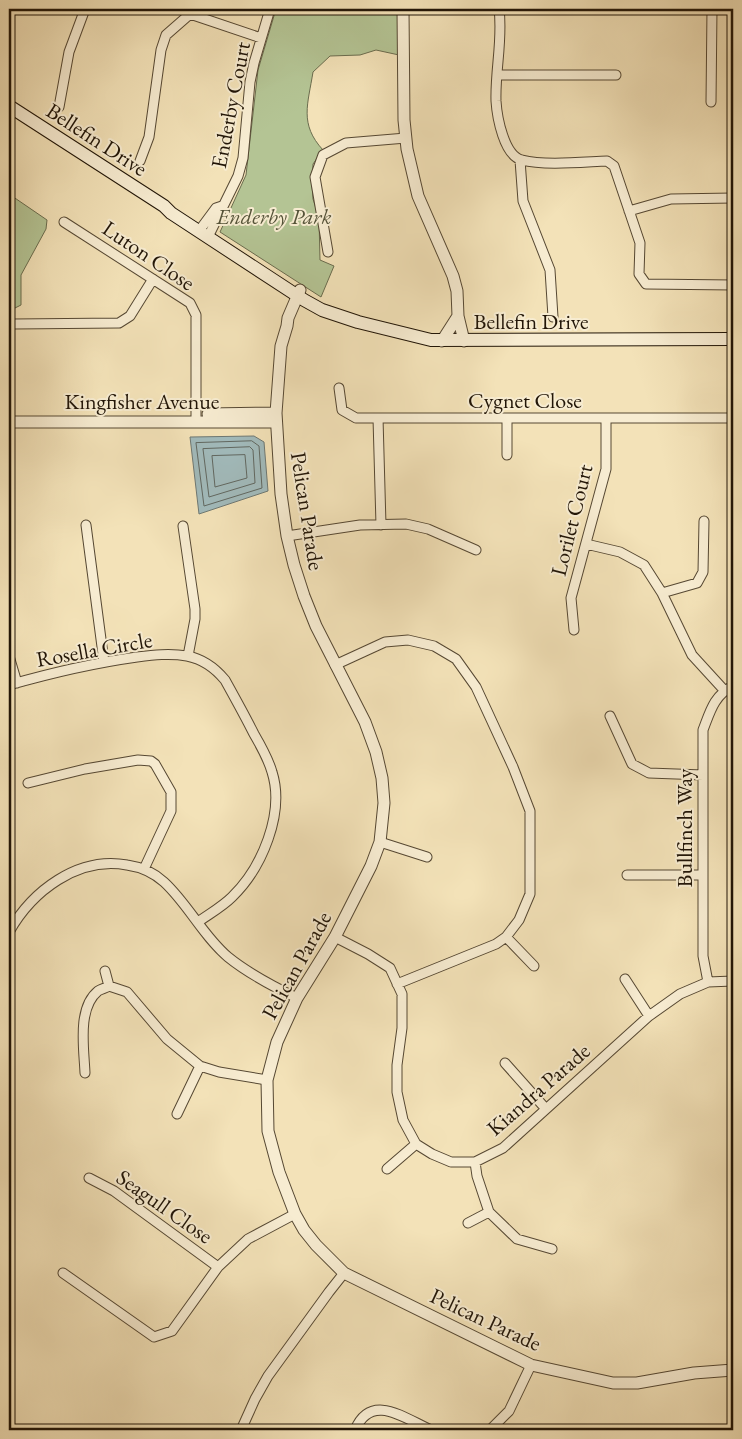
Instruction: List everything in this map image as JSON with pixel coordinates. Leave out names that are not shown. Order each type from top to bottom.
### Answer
[{"type":"main road","name":"Bellefin Drive","points":[[9,106],[206,231],[322,310],[358,322],[409,336],[442,341],[733,339]]},
{"type":"street","points":[[58,107],[69,52],[86,9]]},
{"type":"street","name":"Enderby Court","points":[[206,231],[216,208],[222,206],[238,176],[244,158],[250,82],[270,9]]},
{"type":"street","points":[[403,9],[404,120],[406,138],[418,196],[453,276],[458,316],[464,341]]},
{"type":"street","points":[[499,9],[496,102],[504,141],[512,154],[520,160],[536,162],[607,161],[614,166],[640,243],[639,274],[646,284],[733,285]]},
{"type":"street","points":[[711,102],[712,9]]},
{"type":"street","points":[[140,161],[149,137],[161,50],[166,35],[189,11],[261,38]]},
{"type":"street","points":[[497,75],[616,75]]},
{"type":"street","points":[[328,252],[315,177],[324,155],[346,143],[406,138]]},
{"type":"street","points":[[520,160],[522,201],[550,270],[553,317]]},
{"type":"street","points":[[629,211],[671,200],[733,198]]},
{"type":"street","name":"Luton Close","points":[[64,222],[190,303],[196,315],[196,417]]},
{"type":"street","points":[[14,324],[119,323],[130,316],[153,279]]},
{"type":"street","name":"Pelican Parade","points":[[302,295],[292,322],[287,326],[281,346],[276,417],[281,494],[287,536],[294,565],[317,629],[365,722],[376,752],[382,778],[384,802],[380,842],[367,874],[335,937],[297,998],[277,1042],[267,1080],[268,1131],[279,1172],[295,1214],[304,1230],[316,1245],[344,1273],[531,1365],[613,1383],[637,1383],[694,1373],[733,1370]]},
{"type":"street","points":[[442,341],[458,316]]},
{"type":"street","name":"Cygnet Close","points":[[340,388],[342,410],[356,418],[733,418]]},
{"type":"street","name":"Kingfisher Avenue","points":[[9,414],[276,417]]},
{"type":"street","name":"Kingfisher Avenue","points":[[9,422],[196,417]]},
{"type":"street","points":[[378,418],[381,525]]},
{"type":"street","points":[[507,418],[507,455]]},
{"type":"street","name":"Lorilet Court","points":[[574,630],[570,598],[606,469],[606,418]]},
{"type":"street","points":[[662,593],[697,583],[702,572],[704,521]]},
{"type":"street","points":[[287,536],[332,528],[406,524],[428,529],[476,550]]},
{"type":"street","points":[[86,525],[104,662]]},
{"type":"street","points":[[183,526],[195,609],[188,656]]},
{"type":"street","points":[[586,544],[620,552],[644,565],[662,593],[692,654],[724,690],[733,686]]},
{"type":"street","points":[[335,665],[384,642],[408,640],[434,646],[456,659],[476,687],[513,767],[530,811],[530,894],[519,920],[506,937],[496,944],[397,984]]},
{"type":"street","name":"Rosella Circle","points":[[13,684],[104,662],[161,655],[188,656],[209,665],[225,680],[268,760],[277,795],[274,819],[267,842],[253,871],[231,898],[198,922]]},
{"type":"street","points":[[9,656],[13,684]]},
{"type":"street","name":"Bullfinch Way","points":[[708,982],[702,956],[703,730],[713,704],[724,690]]},
{"type":"street","points":[[610,716],[632,764],[649,773],[703,775]]},
{"type":"street","points":[[28,782],[84,769],[138,760],[151,760],[171,792],[172,803],[171,811],[144,868]]},
{"type":"street","points":[[380,842],[428,857]]},
{"type":"street","points":[[9,932],[12,917],[48,887],[85,867],[116,863],[144,868],[163,881],[215,945],[244,970],[297,998]]},
{"type":"street","points":[[627,875],[702,875]]},
{"type":"street","points":[[335,937],[390,968],[402,994],[402,1028],[397,1065],[397,1092],[403,1120],[416,1144],[387,1169]]},
{"type":"street","points":[[506,937],[534,966]]},
{"type":"street","points":[[105,971],[109,986]]},
{"type":"street","points":[[625,979],[649,1016]]},
{"type":"street","name":"Kiandra Parade","points":[[416,1144],[432,1154],[452,1162],[476,1162],[503,1148],[649,1016],[680,994],[708,982],[733,981]]},
{"type":"street","points":[[85,1073],[83,1028],[87,1007],[98,992],[109,986],[127,992],[167,1039],[200,1066],[219,1072],[267,1080]]},
{"type":"street","points":[[505,1063],[546,1110]]},
{"type":"street","points":[[177,1114],[200,1066]]},
{"type":"street","points":[[476,1162],[477,1176],[489,1212],[517,1239],[552,1249]]},
{"type":"street","name":"Seagull Close","points":[[89,1178],[114,1191],[218,1267]]},
{"type":"street","points":[[468,1224],[489,1212]]},
{"type":"street","points":[[63,1273],[154,1337],[172,1331],[218,1267],[248,1239],[295,1214]]},
{"type":"street","points":[[241,1430],[268,1376],[344,1273]]},
{"type":"street","points":[[490,1430],[509,1411],[531,1365]]},
{"type":"street","points":[[355,1430],[359,1420],[373,1410],[383,1409],[431,1430]]},
{"type":"green space","name":"Enderby Park","points":[[276,9],[397,9],[399,55],[376,50],[360,55],[330,56],[313,72],[307,113],[308,122],[315,140],[323,150],[313,164],[313,199],[319,218],[320,260],[334,266],[321,297],[220,232],[246,175],[258,70]]},
{"type":"green space","points":[[9,194],[47,220],[46,229],[21,275],[21,305],[9,311]]},
{"type":"water","points":[[254,436],[264,442],[268,491],[199,514],[190,437]]}]
